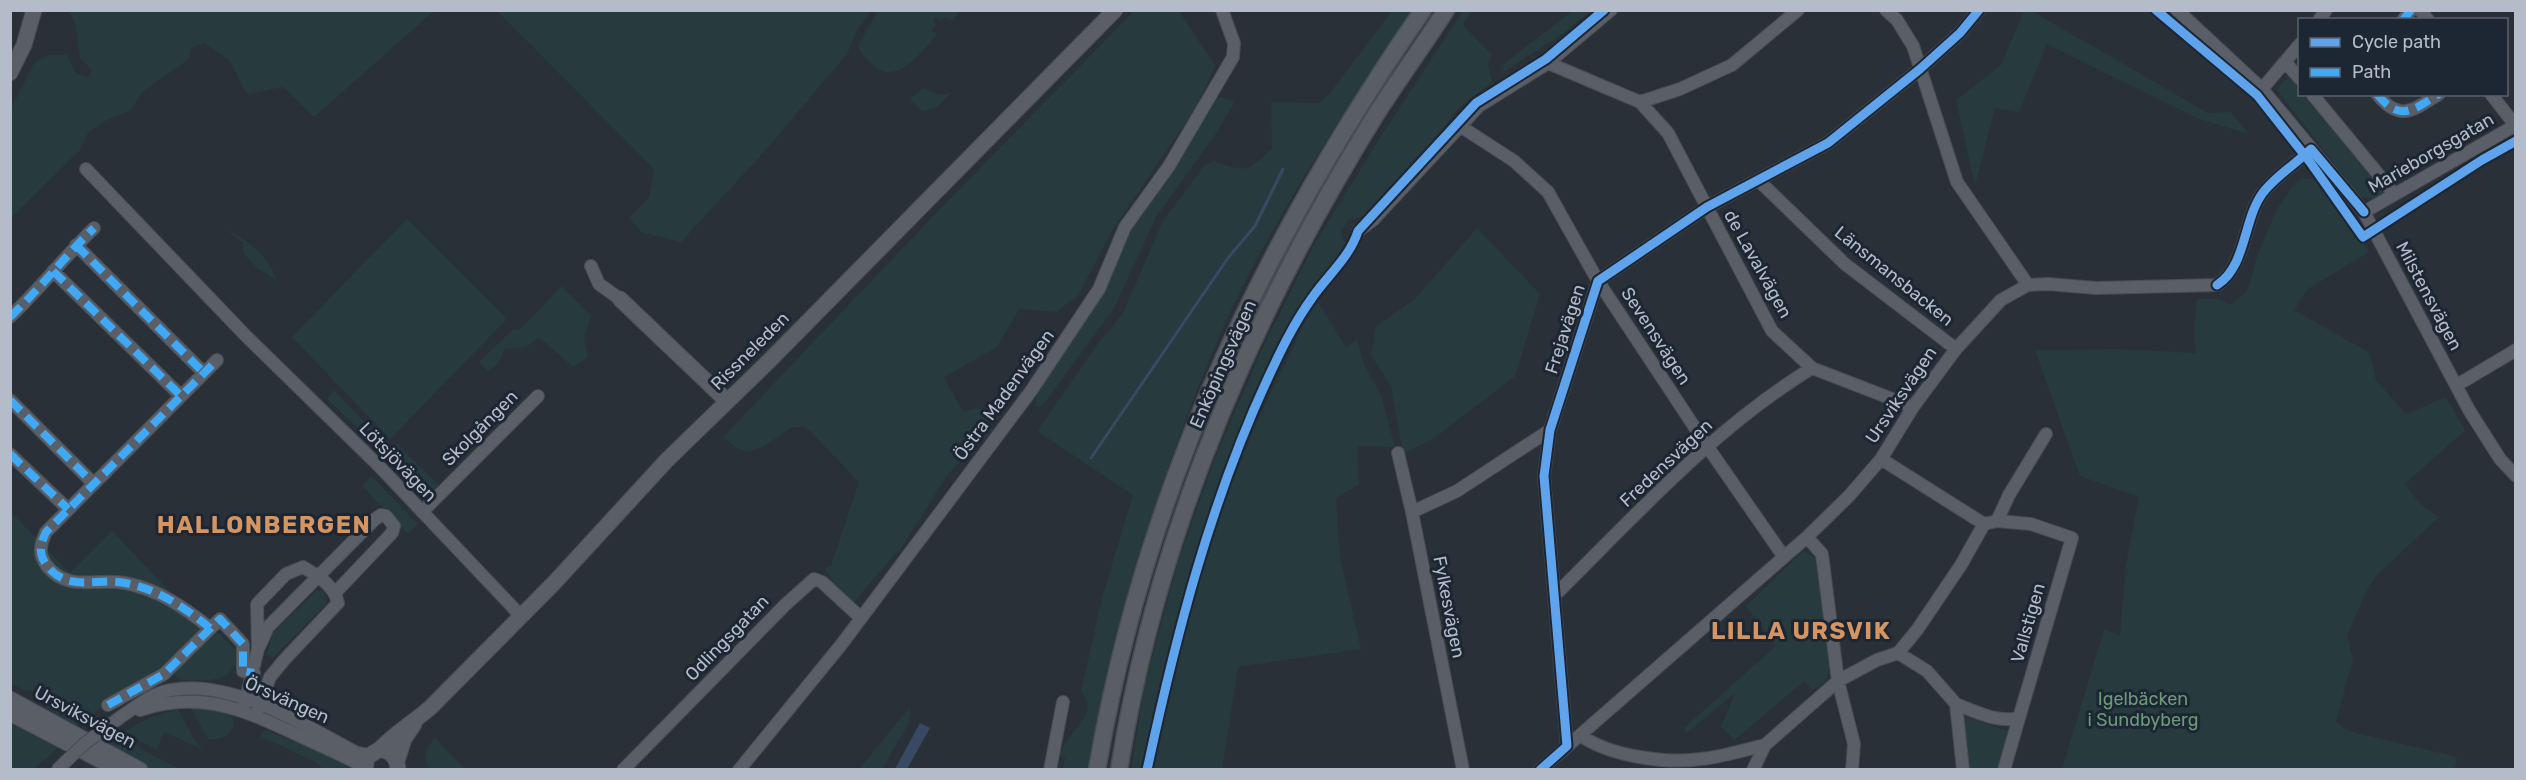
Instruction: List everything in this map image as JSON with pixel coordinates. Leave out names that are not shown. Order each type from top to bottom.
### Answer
[{"type":"main road","name":"Enköpingsvägen","points":[[1097,770],[1121,654],[1148,555],[1174,478],[1212,380],[1250,301],[1299,209],[1362,104],[1423,10]]},
{"type":"main road","name":"Enköpingsvägen","points":[[1119,770],[1140,664],[1160,587],[1193,483],[1236,375],[1297,253],[1370,125],[1446,10]]},
{"type":"street","points":[[10,73],[24,45],[34,10]]},
{"type":"street","name":"Rissneleden","points":[[369,760],[393,736],[415,721],[522,616],[667,460],[1115,10]]},
{"type":"street","name":"Östra Madenvägen","points":[[739,770],[861,618],[1031,391],[1099,289],[1125,227],[1169,166],[1233,57],[1234,43],[1222,10]]},
{"type":"street","points":[[1358,231],[1373,220],[1479,106],[1548,63],[1611,10]]},
{"type":"street","points":[[1640,102],[1680,89],[1732,64],[1798,10]]},
{"type":"street","points":[[1886,10],[1897,20],[1913,46],[1958,182],[2028,285]]},
{"type":"street","name":"Frejavägen","points":[[1567,746],[1544,476],[1550,430],[1598,280],[1707,207],[1828,143],[1920,69],[1960,33],[1979,10]]},
{"type":"street","name":"Milstensvägen","points":[[2177,10],[2262,89],[2364,212],[2457,385],[2500,459],[2516,476]]},
{"type":"street","points":[[2262,89],[2298,47]]},
{"type":"street","name":"de Lavalvägen","points":[[1548,63],[1640,102],[1668,133],[1772,331],[1812,368],[1913,407]]},
{"type":"street","points":[[2286,63],[2298,77]]},
{"type":"street","points":[[2314,96],[2394,195]]},
{"type":"street","points":[[2379,96],[2385,104],[2397,112],[2408,112],[2436,96]]},
{"type":"street","points":[[2493,96],[2515,125]]},
{"type":"street","name":"Marieborgsgatan","points":[[2364,212],[2515,125]]},
{"type":"street","name":"Sevensvägen","points":[[1460,126],[1514,161],[1548,192],[1598,280],[1707,446],[1784,557]]},
{"type":"street","name":"Ursviksvägen","points":[[1540,770],[1807,537],[1849,496],[1881,459],[1913,407],[1956,349],[2001,300],[2028,285],[2048,284],[2096,288],[2217,285],[2228,279],[2252,214],[2262,194],[2311,149]]},
{"type":"street","name":"Lötsjövägen","points":[[86,169],[246,336],[379,466],[522,616]]},
{"type":"street","name":"Länsmansbacken","points":[[1758,180],[1845,264],[1956,349]]},
{"type":"street","points":[[10,317],[32,297],[76,245],[94,228]]},
{"type":"street","points":[[76,245],[204,372]]},
{"type":"street","points":[[591,266],[599,284],[620,299],[727,401]]},
{"type":"street","points":[[53,271],[181,396]]},
{"type":"street","points":[[2457,385],[2516,350]]},
{"type":"street","points":[[210,628],[163,596],[125,583],[70,583],[55,576],[44,561],[39,547],[46,532],[217,360]]},
{"type":"street","name":"Fredensvägen","points":[[1555,595],[1707,446],[1774,391],[1812,368]]},
{"type":"street","name":"Skolgången","points":[[422,512],[538,396]]},
{"type":"street","points":[[10,400],[94,484]]},
{"type":"street","points":[[1412,512],[1457,491],[1550,430]]},
{"type":"street","points":[[1881,459],[1984,524],[1997,521],[2009,495],[2046,434]]},
{"type":"street","name":"Fylkesvägen","points":[[1398,453],[1412,512],[1463,770]]},
{"type":"street","points":[[10,454],[68,509]]},
{"type":"street","points":[[258,649],[268,627],[374,520],[381,515],[392,520],[394,526],[392,533],[335,592]]},
{"type":"street","name":"Vallstigen","points":[[1997,521],[2031,524],[2072,538],[2004,770]]},
{"type":"street","points":[[1753,770],[1765,745],[1838,681],[1877,660],[1898,653],[1924,621],[1984,524]]},
{"type":"street","points":[[1807,537],[1822,554],[1838,681],[1854,744],[1852,770]]},
{"type":"street","points":[[245,704],[258,649],[257,604],[286,574],[303,567],[318,576],[335,592],[338,603],[270,677],[258,709]]},
{"type":"street","name":"Odlingsgatan","points":[[623,770],[785,604],[814,579],[822,582],[861,618]]},
{"type":"street","points":[[108,705],[164,674],[219,619],[243,644],[243,671],[254,673]]},
{"type":"street","points":[[1898,653],[1927,671],[1956,704],[1986,716],[2009,720],[2019,718]]},
{"type":"street","name":"Örsvängen","points":[[57,770],[84,744],[122,716],[145,700],[171,690],[222,692],[369,760]]},
{"type":"street","name":"Ursviksvägen","points":[[10,699],[140,770]]},
{"type":"street","points":[[1050,770],[1063,702]]},
{"type":"street","points":[[1956,704],[1963,770]]},
{"type":"street","name":"Ursviksvägen","points":[[10,713],[119,770]]},
{"type":"street","name":"Rissneleden","points":[[398,767],[405,739],[415,721]]},
{"type":"street","points":[[1580,735],[1594,744],[1632,755],[1666,759],[1699,760],[1765,745]]},
{"type":"street","points":[[369,760],[392,754],[398,767]]},
{"type":"green space","points":[[68,11],[434,11],[314,117],[283,87],[247,94],[229,60],[204,43],[191,48],[189,59],[142,92],[131,110],[107,120],[88,133],[80,150],[11,218],[11,109],[34,63],[49,55],[67,55],[76,74],[88,77],[92,70],[80,58],[75,22]]},
{"type":"green space","points":[[497,11],[871,11],[857,30],[847,54],[764,152],[681,242],[641,232],[629,218],[649,198],[654,169]]},
{"type":"green space","points":[[878,11],[960,11],[953,20],[944,18],[941,21],[936,17],[933,21],[936,25],[931,30],[937,35],[916,58],[899,70],[890,72],[881,70],[872,64],[858,45]]},
{"type":"green space","points":[[1134,11],[1179,11],[1215,65],[1198,104],[1111,232],[1079,295],[1056,312],[1019,309],[997,347],[944,377],[963,412],[981,407],[993,430],[949,473],[903,545],[852,604],[831,579],[825,568],[831,566],[859,482],[805,426],[791,428],[763,447],[747,452],[738,449],[723,437],[937,212]]},
{"type":"green space","points":[[1392,11],[1411,11],[1302,180],[1243,286],[1215,346],[1175,449],[1135,567],[1113,647],[1089,769],[1063,769],[1065,757],[1059,755],[1086,714],[1087,703],[1081,691],[1103,594],[1133,495],[1037,431],[1100,341],[1123,313],[1163,221],[1205,165],[1214,161],[1233,167],[1246,168],[1257,162],[1272,148],[1271,102],[1320,103]]},
{"type":"green space","points":[[1463,11],[1472,11],[1463,25],[1492,55],[1488,65],[1492,82],[1457,109],[1431,149],[1370,215],[1348,220],[1341,231],[1344,241],[1349,245],[1305,298],[1256,393],[1196,551],[1165,669],[1143,769],[1131,770],[1144,686],[1179,559],[1215,458],[1262,349],[1313,247],[1379,139]]},
{"type":"green space","points":[[1572,11],[1591,11],[1565,32],[1502,73],[1501,66]]},
{"type":"green space","points":[[2024,11],[2032,11],[2208,113],[2231,112],[2249,134],[2199,119],[2047,44],[2019,112],[1995,108],[1975,186],[1956,100],[2001,65]]},
{"type":"green space","points":[[2288,76],[2298,89],[2298,96],[2304,96],[2385,193],[2377,199],[2360,197],[2277,90]]},
{"type":"green space","points":[[923,88],[940,95],[952,92],[936,108],[922,111],[910,99]]},
{"type":"green space","points":[[1218,97],[1235,101],[1218,131],[1156,217],[1114,308],[1043,405],[1036,407],[1037,393],[1103,294],[1130,231],[1171,174]]},
{"type":"green space","name":"Igelbäcken i Sundbyberg","points":[[2303,178],[2315,180],[2322,187],[2369,252],[2308,289],[2294,310],[2370,353],[2376,380],[2406,414],[2446,397],[2465,430],[2405,484],[2421,505],[2439,517],[2376,576],[2366,592],[2347,636],[2353,659],[2336,722],[2348,731],[2457,757],[2455,769],[2062,769],[2104,630],[2120,636],[2126,565],[2139,497],[2080,476],[2035,350],[2118,349],[2196,353],[2194,331],[2197,299],[2219,299],[2230,305],[2244,294],[2250,284],[2256,259],[2276,211],[2293,185]]},
{"type":"green space","points":[[407,219],[507,319],[390,439],[292,337]]},
{"type":"green space","points":[[1477,228],[1540,294],[1515,376],[1436,437],[1403,454],[1391,386],[1371,355],[1376,326],[1415,299]]},
{"type":"green space","points":[[226,229],[242,238],[263,256],[276,280],[258,269],[243,253],[244,244]]},
{"type":"green space","points":[[562,286],[591,316],[584,339],[588,357],[573,367],[539,337],[526,347],[505,349],[498,363],[488,372],[479,362],[512,330],[519,330]]},
{"type":"green space","points":[[1318,302],[1346,347],[1357,340],[1365,367],[1381,395],[1395,447],[1357,446],[1359,485],[1336,498],[1340,557],[1361,649],[1238,667],[1222,769],[1152,769],[1164,711],[1204,552],[1257,422],[1306,320]]},
{"type":"green space","points":[[334,390],[384,442],[378,447],[327,399]]},
{"type":"green space","points":[[397,444],[438,485],[436,493],[392,449]]},
{"type":"green space","points":[[371,476],[418,524],[408,534],[362,486]]},
{"type":"green space","points":[[11,512],[70,573],[112,531],[205,628],[156,670],[75,726],[42,705],[43,698],[37,690],[26,691],[11,684]]},
{"type":"green space","points":[[1803,551],[1818,559],[1829,664],[1825,680],[1812,690],[1804,681],[1735,740],[1721,727],[1735,693],[1687,733],[1684,728],[1776,646],[1746,606]]},
{"type":"green space","points":[[322,590],[326,596],[326,604],[274,657],[270,657],[267,653],[273,633],[316,591]]},
{"type":"green space","points":[[211,631],[220,634],[241,656],[235,666],[230,672],[217,679],[182,680],[177,678],[173,671]]},
{"type":"green space","points":[[910,707],[909,723],[882,769],[859,769]]},
{"type":"green space","points":[[191,708],[221,710],[232,715],[231,731],[224,737],[208,739]]},
{"type":"green space","points":[[178,709],[203,750],[164,732],[157,750],[123,732],[149,718]]},
{"type":"green space","points":[[1967,717],[2008,731],[2010,734],[2000,769],[1967,769],[1963,718]]},
{"type":"green space","points":[[10,720],[60,746],[34,769],[11,769]]},
{"type":"green space","points":[[264,731],[325,754],[349,769],[323,769],[317,763],[260,736]]},
{"type":"green space","points":[[115,735],[180,769],[150,769],[100,744]]},
{"type":"green space","points":[[435,738],[465,769],[430,769],[425,757],[429,745]]},
{"type":"water","points":[[920,723],[930,728],[907,769],[895,769]]},
{"type":"waterway","points":[[1091,458],[1228,258],[1255,226],[1283,169]]},
{"type":"marked path","points":[[2405,18],[2411,10]]},
{"type":"marked path","points":[[2379,96],[2385,103],[2400,111],[2414,109],[2436,96]]},
{"type":"marked path","points":[[10,317],[94,228]]},
{"type":"marked path","points":[[76,245],[204,373]]},
{"type":"marked path","points":[[53,271],[181,396]]},
{"type":"marked path","points":[[210,628],[191,613],[149,590],[125,583],[73,582],[64,579],[47,566],[41,549],[46,532],[217,360]]},
{"type":"marked path","points":[[10,400],[94,484]]},
{"type":"marked path","points":[[10,454],[68,509]]},
{"type":"marked path","points":[[108,705],[164,674],[220,619],[243,644],[243,671],[254,673]]},
{"type":"cycle path","points":[[1147,770],[1170,669],[1212,521],[1247,425],[1299,317],[1344,258],[1358,231],[1476,103],[1546,59],[1604,10]]},
{"type":"cycle path","points":[[1540,770],[1567,746],[1544,476],[1550,430],[1598,281],[1707,207],[1828,143],[1920,69],[1960,33],[1979,10]]},
{"type":"cycle path","points":[[2156,10],[2257,95],[2310,162],[2363,237],[2482,160],[2516,141]]},
{"type":"cycle path","points":[[2217,285],[2234,267],[2251,217],[2262,194],[2311,149],[2364,212]]},
{"type":"district","name":"HALLONBERGEN","points":[[264,525]]},
{"type":"district","name":"LILLA URSVIK","points":[[1801,631]]}]
